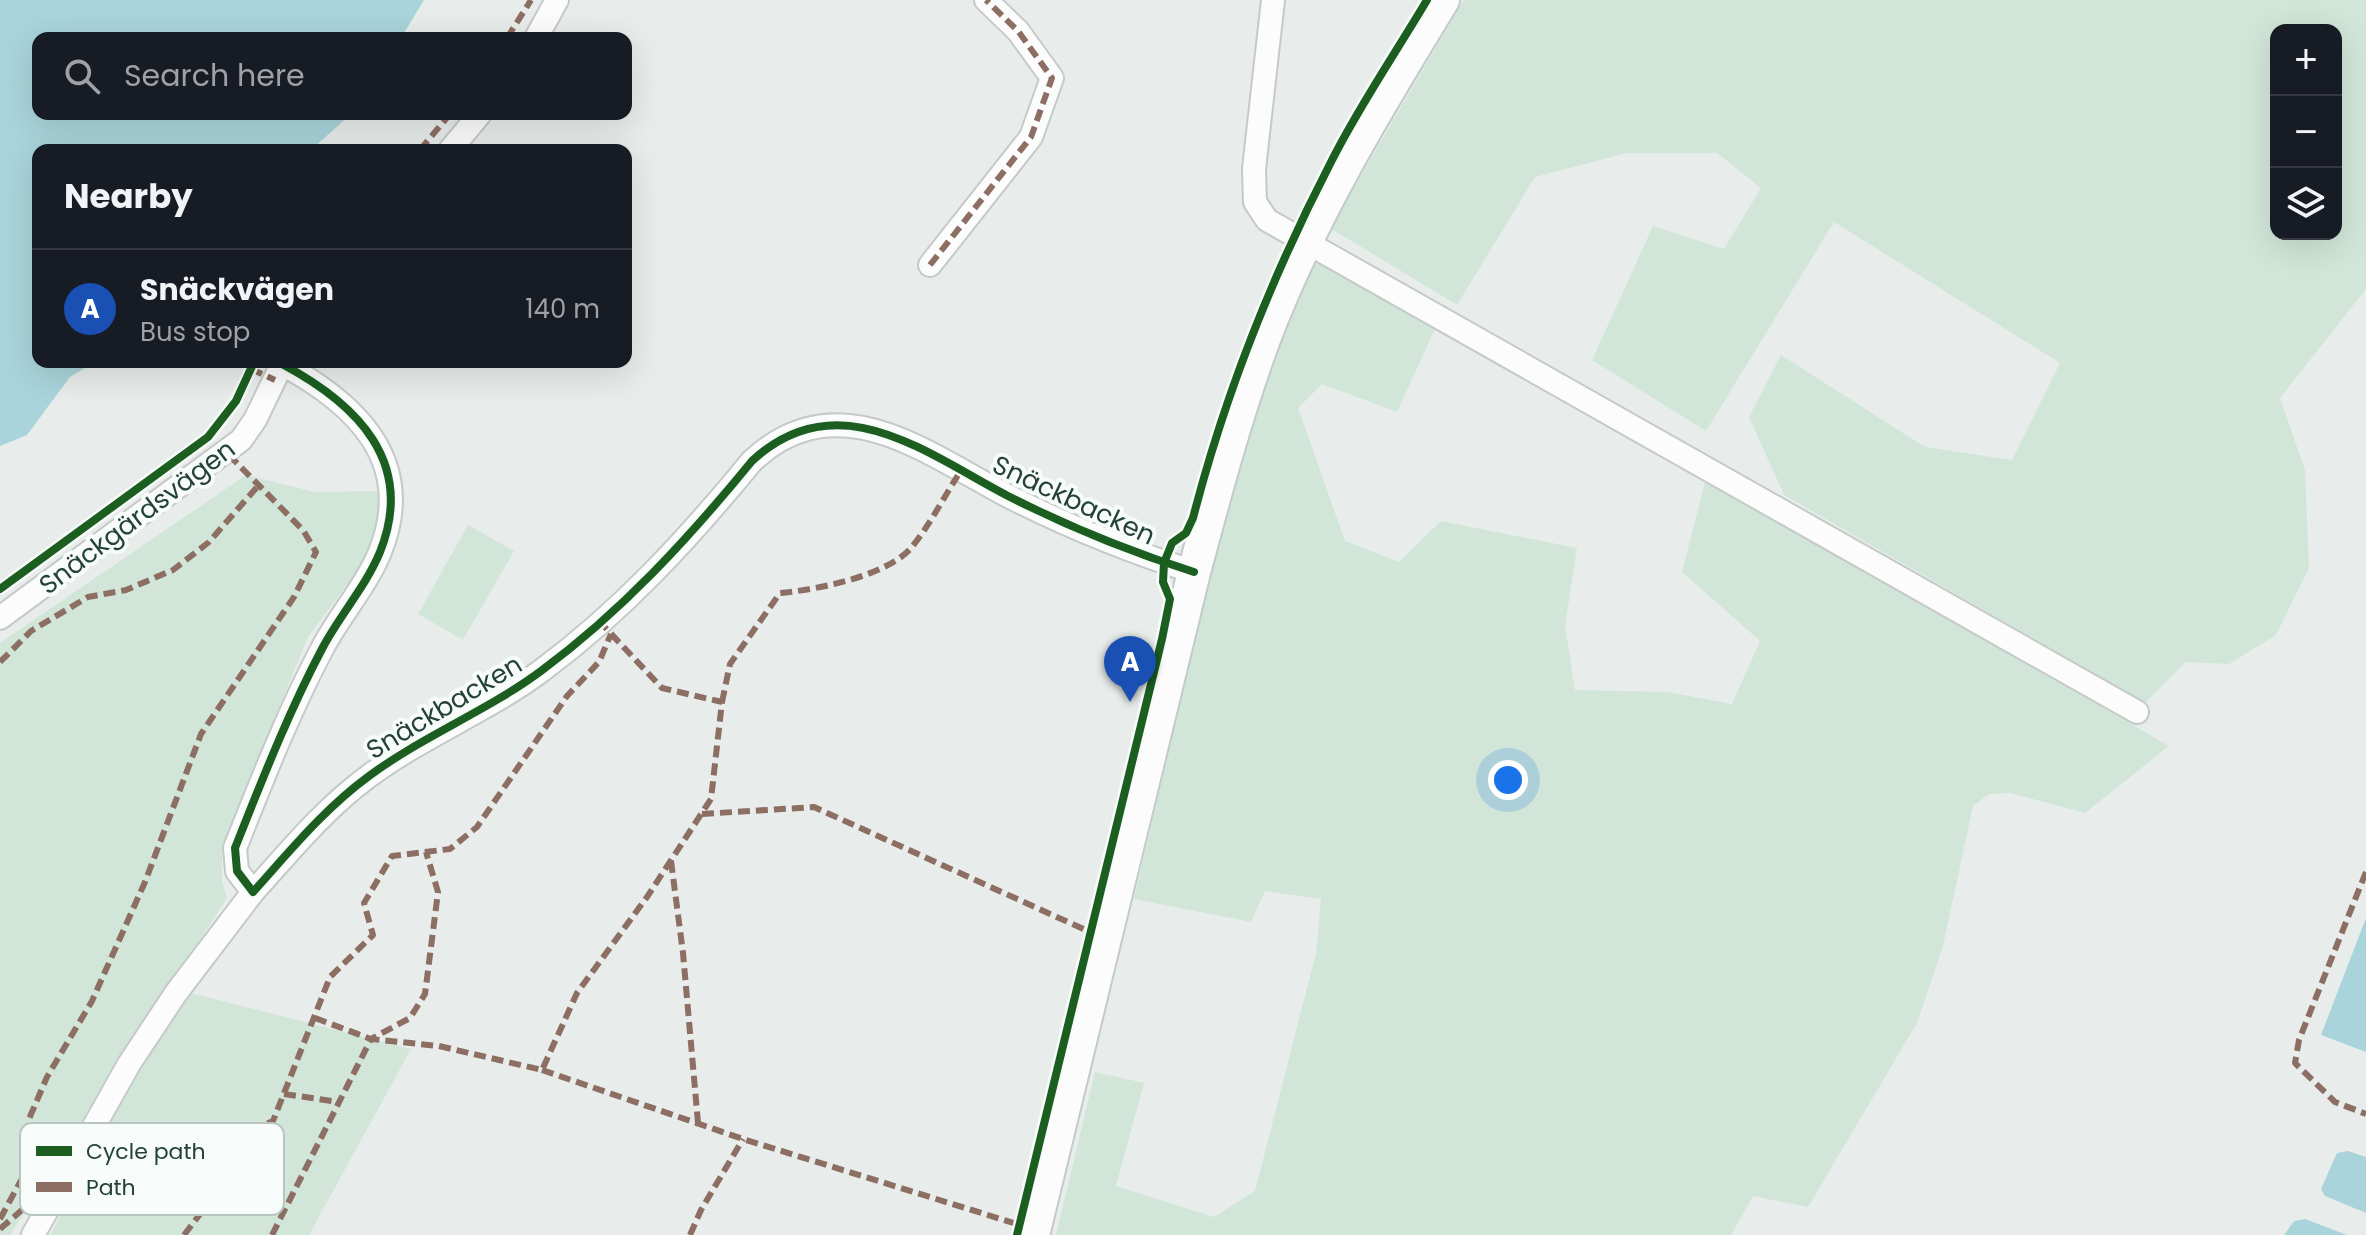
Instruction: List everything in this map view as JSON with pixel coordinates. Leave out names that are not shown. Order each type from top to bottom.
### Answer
[{"type":"main road","points":[[1033,1235],[1194,572],[1223,466],[1265,337],[1378,105],[1443,0]]},
{"type":"street","points":[[539,32],[557,0]]},
{"type":"street","points":[[930,265],[1031,137],[1052,78],[1018,31],[986,0]]},
{"type":"street","points":[[1273,0],[1254,169],[1255,202],[1267,220],[2137,712]]},
{"type":"street","points":[[455,144],[475,120]]},
{"type":"street","name":"Snäckgärdsvägen","points":[[0,618],[241,440],[255,420],[281,368]]},
{"type":"street","points":[[253,892],[243,883],[237,871],[235,848],[290,715],[324,646],[379,554],[387,530],[392,489],[389,472],[374,438],[330,393],[291,368]]},
{"type":"street","name":"Snäckbacken","points":[[96,1123],[129,1064],[176,993],[253,892],[328,809],[371,775],[538,673],[609,617],[644,586],[752,461],[770,445],[788,435],[835,427],[885,433],[917,444],[1008,496],[1194,572]]},
{"type":"street","name":"Snäckbacken","points":[[33,1235],[44,1215]]},
{"type":"green space","points":[[1464,0],[2366,0],[2366,289],[2280,398],[2305,470],[2309,568],[2276,635],[2229,664],[2186,662],[2145,703],[1784,495],[1749,417],[1781,355],[1925,447],[2012,460],[2060,363],[1834,222],[1706,431],[1592,360],[1653,226],[1724,249],[1761,188],[1717,153],[1627,153],[1535,177],[1457,305],[1330,228]]},
{"type":"green space","points":[[1320,249],[1440,318],[1397,412],[1322,384],[1298,408],[1345,541],[1399,562],[1441,521],[1577,548],[1565,626],[1575,690],[1667,692],[1732,704],[1760,641],[1682,572],[1706,478],[2169,746],[2085,813],[2010,793],[1989,794],[1973,806],[1943,946],[1917,1023],[1808,1207],[1753,1196],[1731,1235],[1056,1235],[1095,1072],[1144,1083],[1116,1186],[1214,1217],[1255,1191],[1316,953],[1321,899],[1265,891],[1251,922],[1134,899],[1206,591],[1275,352]]},
{"type":"green space","points":[[246,475],[315,492],[379,491],[384,516],[366,559],[308,637],[222,846],[222,881],[227,898],[82,1123],[20,1123],[20,1215],[23,1215],[10,1235],[0,1235],[0,643]]},
{"type":"green space","points":[[468,525],[514,551],[463,640],[418,614]]},
{"type":"green space","points":[[187,992],[411,1049],[309,1235],[50,1235],[61,1215],[284,1215],[284,1123],[109,1123],[137,1071]]},
{"type":"water","points":[[0,0],[424,0],[405,32],[32,32],[32,120],[344,120],[318,144],[32,144],[32,368],[85,368],[70,377],[27,435],[0,446]]},
{"type":"water","points":[[2366,918],[2366,1052],[2321,1035]]},
{"type":"water","points":[[2348,1151],[2366,1157],[2366,1213],[2325,1196],[2321,1189],[2337,1153]]},
{"type":"water","points":[[2305,1219],[2347,1235],[2284,1235],[2294,1221]]},
{"type":"marked path","points":[[511,32],[531,0]]},
{"type":"marked path","points":[[930,265],[1031,137],[1052,78],[1018,31],[986,0]]},
{"type":"marked path","points":[[425,144],[445,120]]},
{"type":"marked path","points":[[251,369],[275,380]]},
{"type":"marked path","points":[[29,1123],[47,1077],[92,1001],[145,882],[201,734],[294,597],[316,552],[303,530],[226,452]]},
{"type":"marked path","points":[[722,702],[730,664],[780,593],[850,580],[901,557],[919,538],[962,469]]},
{"type":"marked path","points":[[0,662],[31,631],[88,597],[126,590],[173,570],[209,542],[257,487]]},
{"type":"marked path","points":[[284,1211],[371,1039],[439,1046],[542,1070],[577,993],[647,897],[711,799],[722,702],[662,688],[601,623]]},
{"type":"marked path","points":[[268,1123],[273,1121],[330,977],[373,935],[364,903],[392,856],[450,849],[477,827],[567,696],[599,662],[611,634]]},
{"type":"marked path","points":[[702,814],[814,807],[1090,932]]},
{"type":"marked path","points":[[315,1018],[371,1039],[410,1018],[425,994],[438,892],[426,852]]},
{"type":"marked path","points":[[671,861],[683,953],[698,1123]]},
{"type":"marked path","points":[[2366,872],[2299,1040],[2295,1063],[2335,1102],[2366,1114]]},
{"type":"marked path","points":[[542,1070],[743,1139],[1020,1225]]},
{"type":"marked path","points":[[284,1094],[339,1102]]},
{"type":"marked path","points":[[690,1235],[701,1210],[743,1139]]},
{"type":"marked path","points":[[0,1219],[20,1182]]},
{"type":"marked path","points":[[0,1229],[20,1212]]},
{"type":"marked path","points":[[184,1235],[199,1215]]},
{"type":"marked path","points":[[272,1235],[282,1215]]},
{"type":"cycle path","points":[[1017,1235],[1162,639],[1170,599],[1163,582],[1164,563],[1172,543],[1186,533],[1193,518],[1235,381],[1309,205],[1365,100],[1427,0]]},
{"type":"cycle path","points":[[0,589],[208,437],[236,401],[251,368]]},
{"type":"cycle path","points":[[289,368],[334,398],[373,439],[385,464],[390,490],[389,520],[374,565],[330,635],[299,696],[235,848],[237,871],[253,892],[322,816],[369,776],[520,685],[571,648],[626,599],[678,546],[752,461],[784,438],[817,427],[849,426],[882,433],[914,445],[1053,518],[1194,572]]},
{"type":"place","name":"Snäckvägen","points":[[1130,702]]}]
